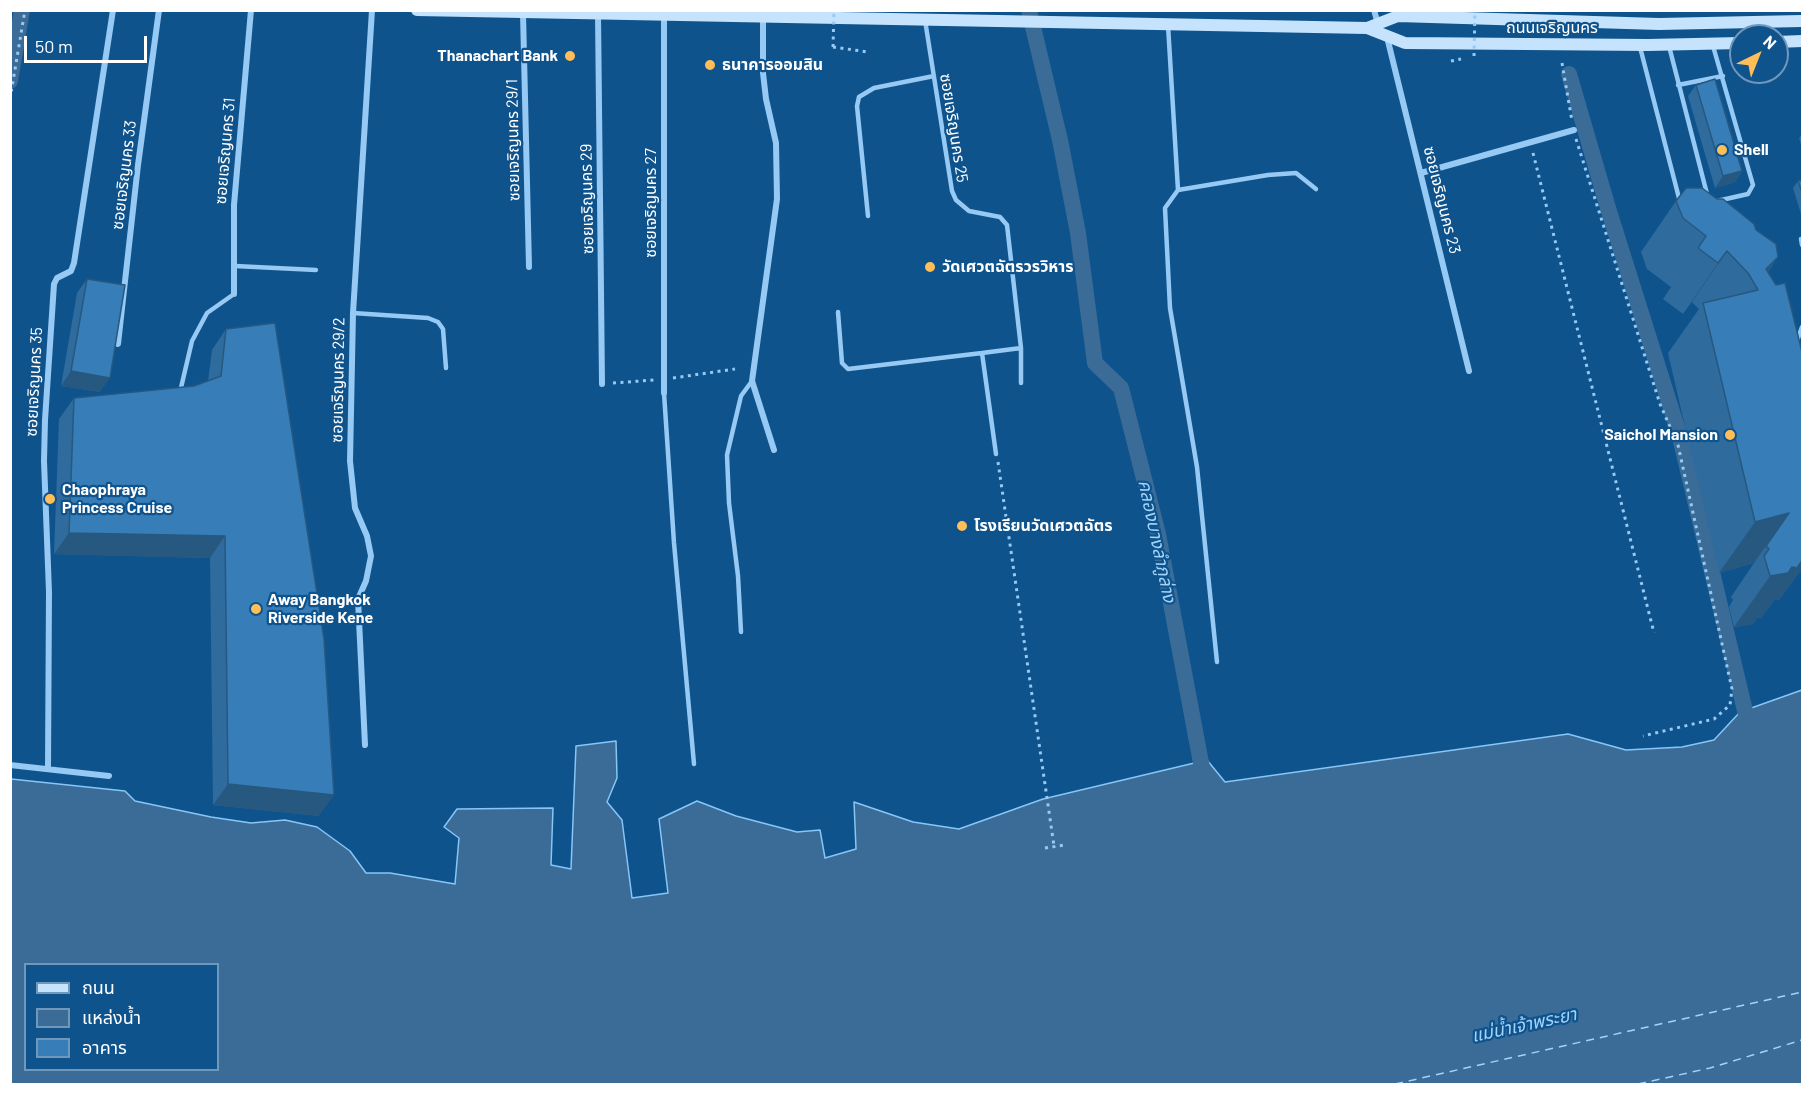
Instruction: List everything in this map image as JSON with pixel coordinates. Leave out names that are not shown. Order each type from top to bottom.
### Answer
[{"type":"main road","name":"ถนนเจริญนคร","points":[[417,10],[598,14],[664,12],[1168,25],[1372,26],[1398,16],[1545,16],[1659,24],[1803,21]]},
{"type":"main road","name":"ถนนเจริญนคร","points":[[1372,26],[1387,37],[1405,43],[1640,45],[1729,43]]},
{"type":"street","name":"ซอยเจริญนคร 35","points":[[48,768],[49,592],[44,461],[54,284],[57,278],[70,271],[74,263],[113,10]]},
{"type":"street","name":"ซอยเจริญนคร 33","points":[[118,344],[138,165],[159,10]]},
{"type":"street","name":"ซอยเจริญนคร 31","points":[[234,294],[234,205],[251,10]]},
{"type":"street","name":"ซอยเจริญนคร 29/2","points":[[365,745],[358,599],[366,581],[370,556],[367,536],[355,508],[350,461],[353,313],[372,10]]},
{"type":"street","points":[[1372,26],[1374,10]]},
{"type":"street","name":"ซอยเจริญนคร 29/1","points":[[519,12],[529,267]]},
{"type":"street","name":"ซอยเจริญนคร 27","points":[[664,12],[664,393]]},
{"type":"street","name":"ซอยเจริญนคร 29","points":[[598,14],[602,384]]},
{"type":"street","points":[[763,16],[763,73],[776,143],[777,199],[752,381],[774,450]]},
{"type":"street","name":"ซอยเจริญนคร 23","points":[[1387,37],[1469,371]]},
{"type":"street","points":[[1421,173],[1574,130]]},
{"type":"street","points":[[10,765],[109,776]]},
{"type":"lane","name":"ซอยเจริญนคร 25","points":[[925,20],[952,191],[956,200],[969,211],[1000,217],[1007,225],[1021,348]]},
{"type":"lane","points":[[1168,25],[1178,190],[1166,208],[1170,308],[1197,467],[1217,662]]},
{"type":"lane","points":[[1669,44],[1705,191],[1712,202],[1748,194],[1753,185],[1713,43]]},
{"type":"lane","points":[[1640,45],[1681,206]]},
{"type":"lane","points":[[868,216],[857,106],[860,97],[874,88],[934,76]]},
{"type":"lane","points":[[1678,85],[1723,76]]},
{"type":"lane","points":[[1178,190],[1269,175],[1296,173],[1316,189]]},
{"type":"lane","points":[[235,266],[316,270]]},
{"type":"lane","points":[[178,400],[192,341],[207,313],[234,294]]},
{"type":"lane","points":[[838,312],[842,363],[848,369],[1021,348],[1022,383]]},
{"type":"lane","points":[[353,313],[428,318],[438,322],[443,329],[446,368]]},
{"type":"lane","points":[[1800,351],[1797,342],[1803,327]]},
{"type":"lane","points":[[982,353],[996,454]]},
{"type":"lane","points":[[741,632],[727,455],[741,396],[752,381]]},
{"type":"lane","points":[[664,393],[675,554],[694,764]]},
{"type":"path","points":[[10,99],[25,10]]},
{"type":"path","points":[[834,10],[833,46],[868,52]]},
{"type":"path","points":[[1474,56],[1475,10]]},
{"type":"path","points":[[1562,63],[1574,130],[1660,404],[1678,445],[1731,689],[1730,705],[1714,719],[1643,736]]},
{"type":"path","points":[[1531,142],[1654,633]]},
{"type":"path","points":[[996,454],[1054,846]]},
{"type":"path","points":[[1045,848],[1065,845]]},
{"type":"water","name":"แม่น้ำเจ้าพระยา","points":[[1802,690],[1802,1084],[11,1084],[11,779],[125,791],[135,801],[211,817],[251,823],[285,820],[317,827],[350,851],[366,873],[390,873],[455,884],[459,838],[444,827],[457,809],[553,808],[551,865],[571,869],[576,746],[616,741],[617,778],[607,802],[622,820],[632,898],[668,893],[659,819],[697,801],[736,816],[797,832],[820,830],[825,858],[856,849],[854,802],[913,822],[959,829],[1043,799],[1207,760],[1225,782],[1568,734],[1626,750],[1682,747],[1714,740],[1740,712]]},
{"type":"building","points":[[1715,79],[1742,171],[1723,176],[1696,85]]},
{"type":"building","points":[[1803,180],[1803,195],[1798,181]]},
{"type":"building","points":[[1686,188],[1702,188],[1717,199],[1723,199],[1754,224],[1756,230],[1776,244],[1778,257],[1766,269],[1776,285],[1785,283],[1803,356],[1803,559],[1797,568],[1792,567],[1788,573],[1770,576],[1764,556],[1769,549],[1766,546],[1789,513],[1755,522],[1703,303],[1758,290],[1748,273],[1727,251],[1718,263],[1698,248],[1706,236],[1683,218],[1676,201]]},
{"type":"building","points":[[87,279],[125,285],[110,378],[71,371]]},
{"type":"building","name":"Away Bangkok Riverside Kene","points":[[275,323],[324,639],[334,795],[228,784],[225,536],[69,533],[74,398],[194,386],[221,376],[226,329]]},
{"type":"waterway","points":[[10,81],[22,10]]},
{"type":"waterway","name":"คลองบางลำภูล่าง","points":[[1029,10],[1060,140],[1078,233],[1095,363],[1121,388],[1158,534],[1205,784]]},
{"type":"waterway","points":[[1569,74],[1608,208],[1680,437],[1750,732]]},
{"type":"ferry route","points":[[1395,1084],[1802,992]]},
{"type":"ferry route","points":[[1638,1084],[1710,1068],[1802,1040]]},
{"type":"place","name":"Thanachart Bank","points":[[570,56]]},
{"type":"place","name":"ธนาคารออมสิน","points":[[710,65]]},
{"type":"place","name":"Shell","points":[[1722,150]]},
{"type":"place","name":"วัดเศวตฉัตรวรวิหาร","points":[[930,267]]},
{"type":"place","name":"Saichol Mansion","points":[[1730,435]]},
{"type":"place","name":"Chaophraya Princess Cruise","points":[[50,499]]},
{"type":"place","name":"โรงเรียนวัดเศวตฉัตร","points":[[962,526]]},
{"type":"place","name":"Away Bangkok Riverside Kene","points":[[256,609]]}]
